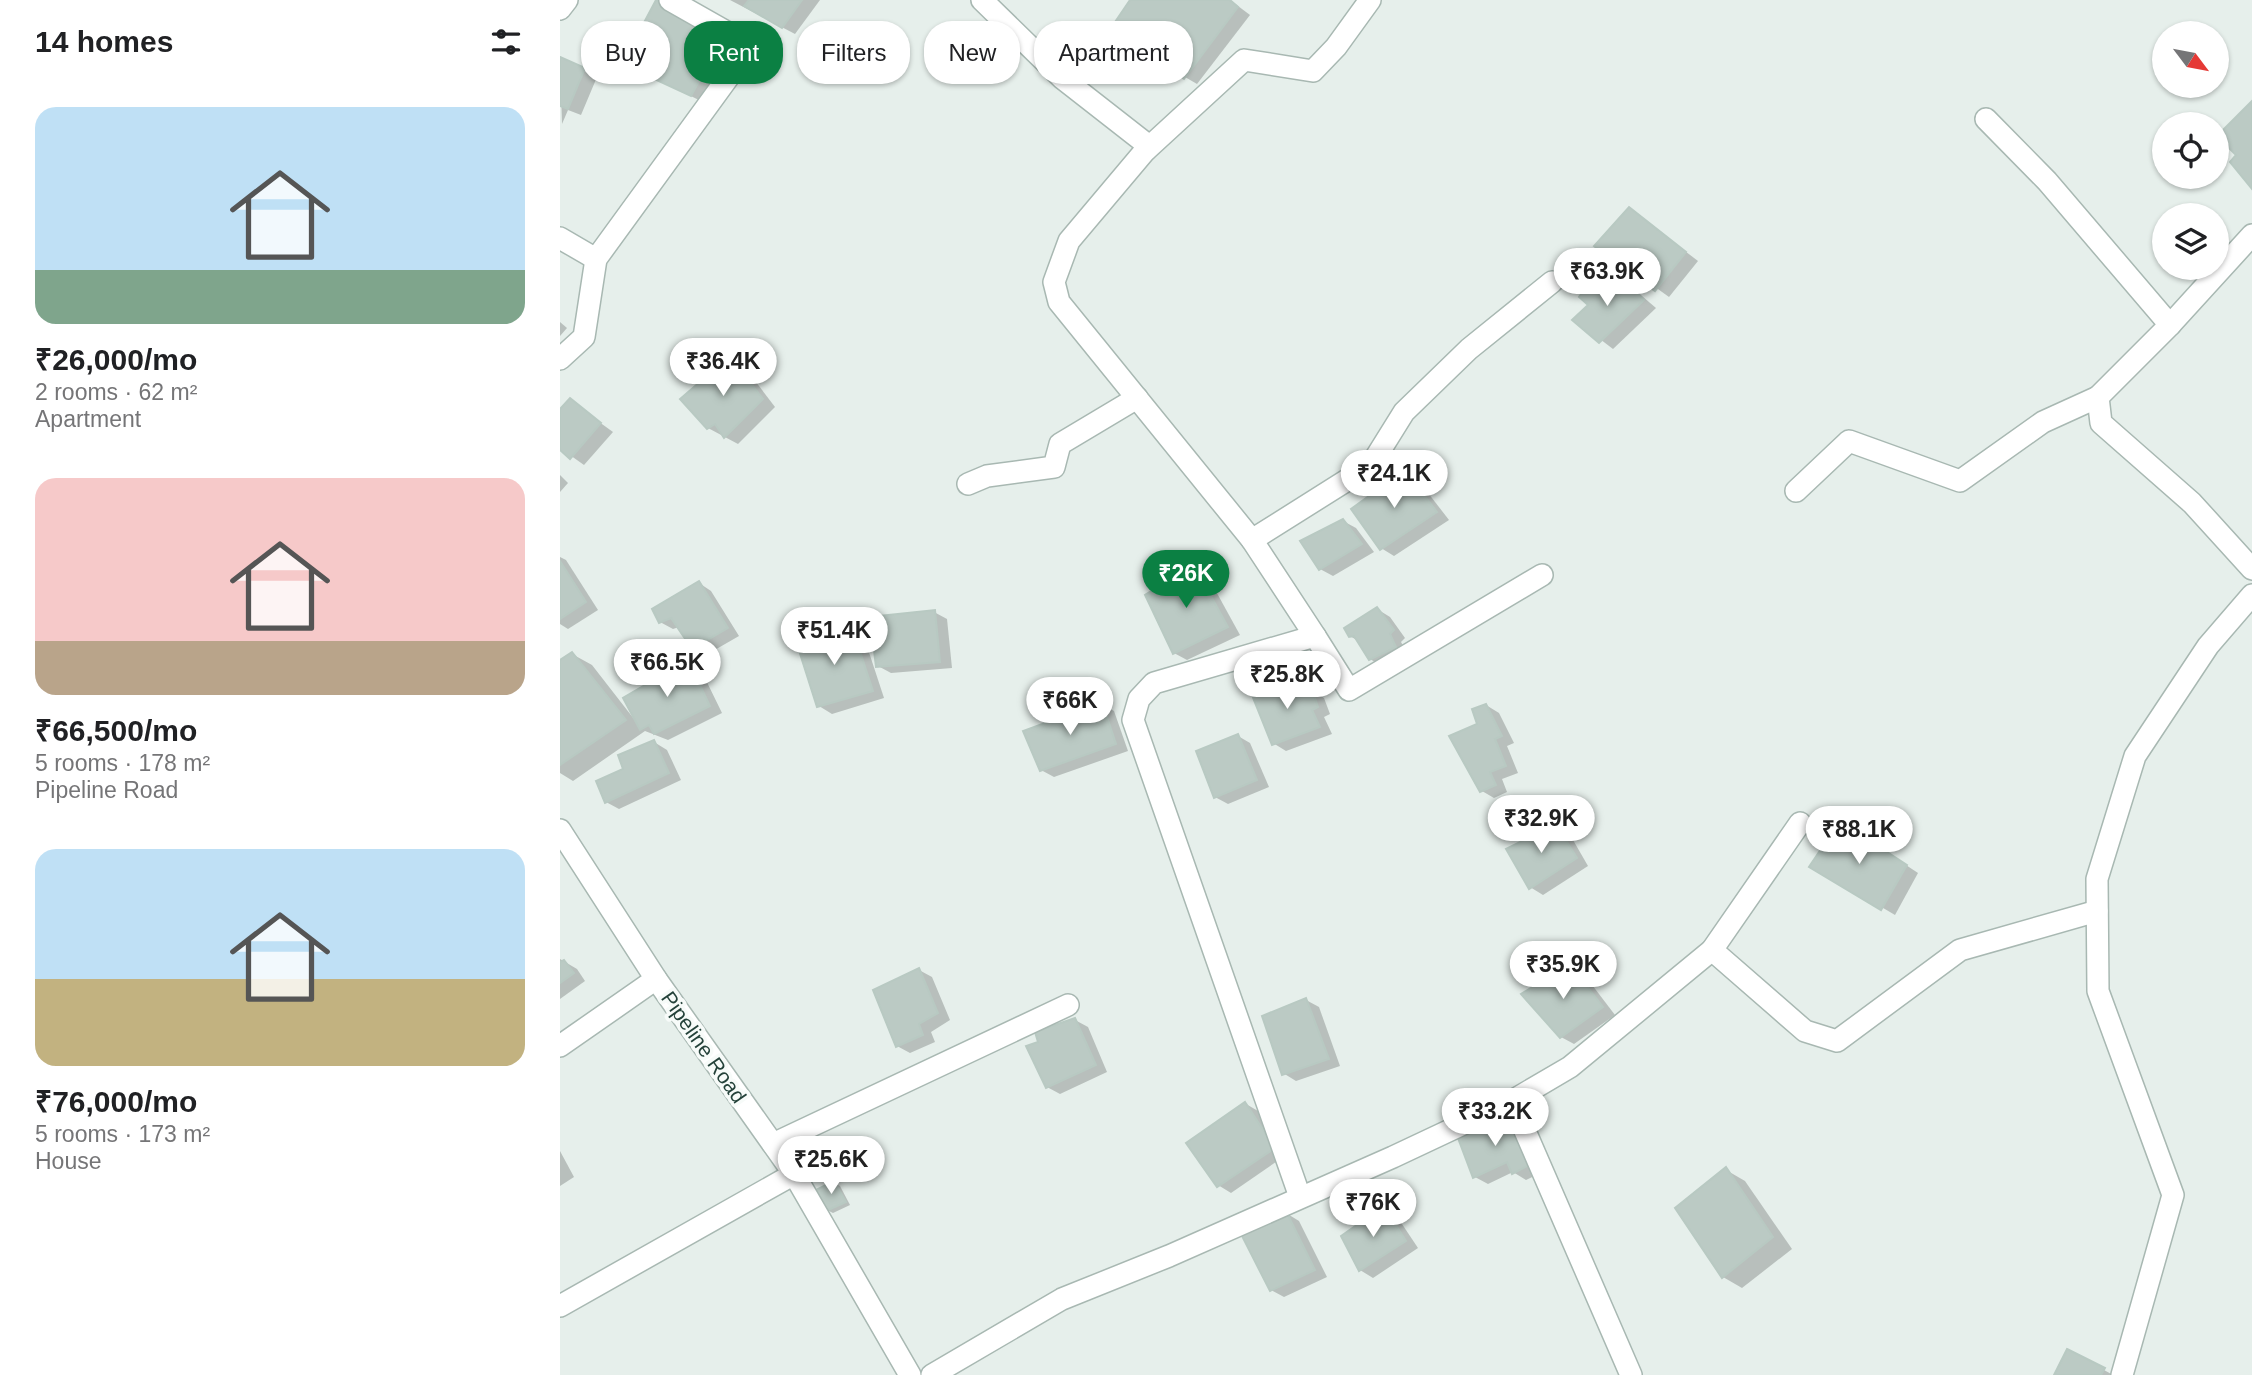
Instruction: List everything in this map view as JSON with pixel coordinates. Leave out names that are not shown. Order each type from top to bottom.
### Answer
[{"type":"street","points":[[560,9],[567,0]]},
{"type":"street","points":[[560,359],[584,337],[596,259],[751,46],[670,0]]},
{"type":"street","points":[[982,0],[1062,78],[1149,146],[1146,150]]},
{"type":"street","points":[[1370,0],[1336,47],[1314,71],[1244,60],[1146,150],[1069,241],[1054,282],[1059,302],[1252,540],[1349,690],[1542,575]]},
{"type":"street","points":[[1986,119],[2047,181],[2170,325]]},
{"type":"street","points":[[1796,491],[1849,441],[1960,481],[2043,422],[2098,397],[2170,325],[2252,235]]},
{"type":"street","points":[[560,238],[596,259]]},
{"type":"street","points":[[1252,540],[1371,465],[1404,412],[1469,349],[1552,282]]},
{"type":"street","points":[[2098,397],[2101,423],[2192,503],[2252,569]]},
{"type":"street","points":[[968,484],[987,476],[1054,467],[1060,444],[1137,398]]},
{"type":"street","points":[[2122,1375],[2173,1195],[2098,991],[2097,878],[2135,756],[2208,646],[2252,595]]},
{"type":"street","points":[[1300,1197],[1133,720],[1139,699],[1154,683],[1315,636]]},
{"type":"street","points":[[932,1375],[1062,1299],[1169,1256],[1512,1101],[1570,1067],[1712,950],[1800,823]]},
{"type":"street","name":"Pipeline Road","points":[[560,830],[656,979],[794,1174],[910,1375]]},
{"type":"street","points":[[1712,950],[1805,1031],[1837,1041],[1960,950],[2098,912]]},
{"type":"street","points":[[560,1046],[656,979]]},
{"type":"street","points":[[773,1144],[1068,1006]]},
{"type":"street","points":[[1512,1101],[1631,1375]]},
{"type":"street","points":[[560,1306],[794,1174]]},
{"type":"building","points":[[656,0],[692,21],[684,21],[684,84],[698,84],[691,96],[665,84],[670,84],[670,21],[645,21]]},
{"type":"building","points":[[749,0],[802,0],[783,27],[783,21],[770,21],[744,6]]},
{"type":"building","points":[[1130,0],[1230,0],[1238,7],[1193,67],[1193,21],[1116,21]]},
{"type":"building","points":[[560,57],[581,66],[581,78],[568,109],[560,106]]},
{"type":"building","points":[[2252,101],[2252,189],[2230,162],[2236,155],[2229,148],[2229,124]]},
{"type":"building","points":[[1629,207],[1686,252],[1655,291],[1594,246]]},
{"type":"building","points":[[1622,277],[1644,300],[1599,343],[1572,320],[1588,305],[1579,297],[1590,283],[1604,292]]},
{"type":"building","points":[[730,356],[763,399],[724,438],[715,424],[707,429],[680,399]]},
{"type":"building","points":[[570,398],[601,423],[570,459],[560,450],[560,409]]},
{"type":"building","points":[[1405,470],[1437,512],[1380,550],[1351,509]]},
{"type":"building","points":[[1343,519],[1362,544],[1319,570],[1300,541]]},
{"type":"building","points":[[560,561],[586,602],[560,619]]},
{"type":"building","points":[[1194,565],[1228,627],[1173,654],[1145,595]]},
{"type":"building","points":[[699,581],[728,628],[692,649],[671,618],[659,623],[652,609]]},
{"type":"building","points":[[1377,607],[1394,630],[1390,634],[1396,647],[1369,660],[1354,636],[1349,637],[1344,628]]},
{"type":"building","points":[[935,610],[940,662],[876,667],[870,617]]},
{"type":"building","points":[[852,627],[873,691],[817,707],[796,641]]},
{"type":"building","points":[[572,652],[626,720],[560,765],[560,660]]},
{"type":"building","points":[[688,660],[710,706],[654,734],[649,725],[640,730],[623,698]]},
{"type":"building","points":[[1301,679],[1304,690],[1312,689],[1318,707],[1312,710],[1320,727],[1272,745],[1252,695]]},
{"type":"building","points":[[1102,702],[1116,744],[1040,771],[1023,731]]},
{"type":"building","points":[[1486,704],[1502,736],[1495,739],[1506,766],[1490,772],[1496,785],[1480,792],[1449,736],[1477,724],[1472,709]]},
{"type":"building","points":[[1238,734],[1257,780],[1214,798],[1196,751]]},
{"type":"building","points":[[654,740],[669,773],[605,803],[596,781],[623,769],[618,755]]},
{"type":"building","points":[[1840,821],[1907,865],[1881,910],[1809,867]]},
{"type":"building","points":[[1556,824],[1577,858],[1529,889],[1506,849]]},
{"type":"building","points":[[564,960],[574,973],[560,983],[560,962]]},
{"type":"building","points":[[1570,964],[1603,1007],[1560,1038],[1521,994]]},
{"type":"building","points":[[919,968],[938,1013],[919,1024],[923,1035],[896,1047],[873,990]]},
{"type":"building","points":[[1306,998],[1329,1059],[1282,1075],[1262,1016]]},
{"type":"building","points":[[1075,1018],[1096,1065],[1046,1088],[1026,1046],[1038,1042],[1035,1032]]},
{"type":"building","points":[[1245,1102],[1275,1148],[1217,1187],[1186,1143]]},
{"type":"building","points":[[1511,1115],[1533,1163],[1512,1174],[1507,1162],[1473,1178],[1458,1138]]},
{"type":"building","points":[[1726,1167],[1773,1237],[1722,1278],[1675,1208]]},
{"type":"building","points":[[834,1181],[846,1202],[826,1211],[816,1190]]},
{"type":"building","points":[[1384,1206],[1406,1241],[1359,1271],[1341,1236]]},
{"type":"building","points":[[1286,1211],[1315,1270],[1270,1291],[1240,1232]]},
{"type":"building","points":[[2067,1349],[2105,1368],[2101,1375],[2054,1375]]}]
